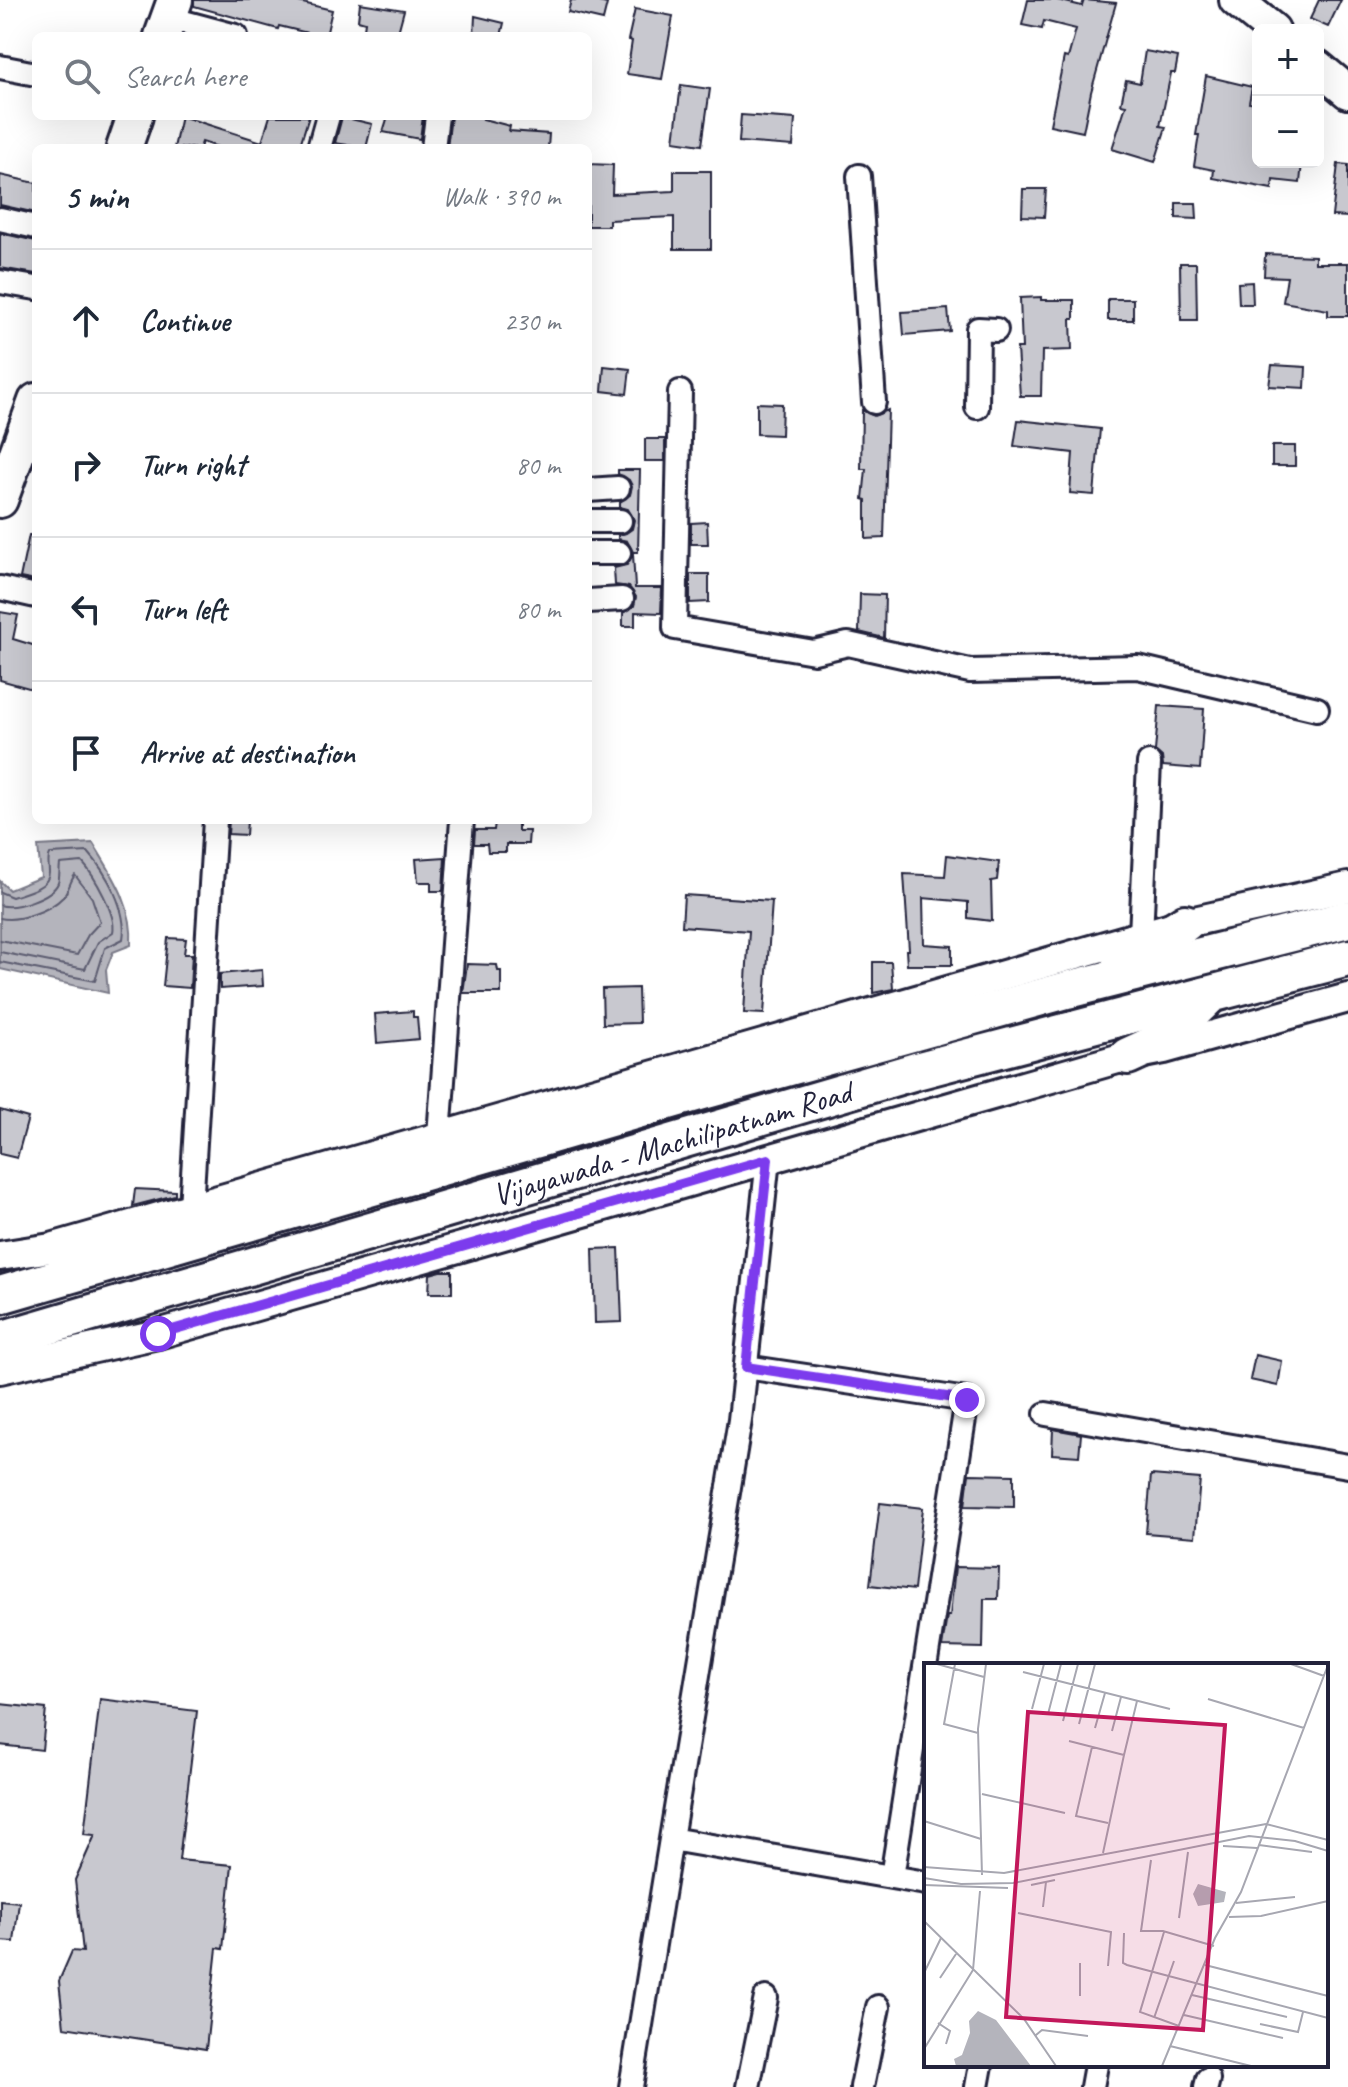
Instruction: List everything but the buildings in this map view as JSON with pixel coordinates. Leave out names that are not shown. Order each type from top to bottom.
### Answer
[{"type":"highway","name":"Vijayawada - Machilipatnam Road","points":[[0,1295],[703,1091],[1107,980],[1348,919]]},
{"type":"highway","points":[[1107,980],[1142,950],[1185,923]]},
{"type":"highway","name":"Vijayawada - Machilipatnam Road","points":[[0,1340],[916,1071],[1348,958]]},
{"type":"highway","points":[[1128,1056],[1165,1039],[1210,994]]},
{"type":"main road","points":[[1236,0],[1266,24]]},
{"type":"main road","points":[[1324,72],[1348,92]]},
{"type":"main road","points":[[125,144],[134,120]]},
{"type":"main road","points":[[0,500],[10,442],[32,407]]},
{"type":"street","points":[[169,18],[221,32]]},
{"type":"street","points":[[0,67],[32,73]]},
{"type":"street","points":[[320,144],[327,120]]},
{"type":"street","points":[[434,144],[436,120]]},
{"type":"street","points":[[859,176],[874,402]]},
{"type":"street","points":[[0,219],[32,226]]},
{"type":"street","points":[[0,282],[32,287]]},
{"type":"street","points":[[977,407],[978,329],[996,330]]},
{"type":"street","points":[[680,392],[675,628],[814,652],[848,644],[970,671],[1138,667],[1317,709]]},
{"type":"street","points":[[592,490],[618,488]]},
{"type":"street","points":[[592,521],[620,521]]},
{"type":"street","points":[[592,553],[619,553]]},
{"type":"street","points":[[0,588],[32,595]]},
{"type":"street","points":[[592,601],[622,599]]},
{"type":"street","points":[[1141,935],[1149,763]]},
{"type":"street","points":[[191,1207],[215,824]]},
{"type":"street","points":[[439,1136],[462,824]]},
{"type":"street","points":[[0,1256],[51,1248],[1141,935],[1348,887]]},
{"type":"street","points":[[0,1369],[158,1334],[1128,1056],[1164,1049],[1348,998]]},
{"type":"street","points":[[631,2087],[740,1420],[768,1159]]},
{"type":"street","points":[[746,1367],[967,1400],[926,1663]]},
{"type":"street","points":[[1046,1414],[1348,1466]]},
{"type":"street","points":[[892,1877],[924,1673]]},
{"type":"street","points":[[671,1839],[924,1883]]},
{"type":"street","points":[[748,2087],[766,1998]]},
{"type":"street","points":[[862,2087],[878,2007]]},
{"type":"street","points":[[977,2087],[981,2067]]},
{"type":"street","points":[[1092,2087],[1096,2067]]},
{"type":"water","points":[[93,843],[121,892],[131,931],[131,945],[113,952],[106,970],[108,993],[0,969],[0,881],[9,890],[41,877],[38,846]]},
{"type":"route","points":[[158,1334],[768,1159],[746,1367],[967,1400]]}]
